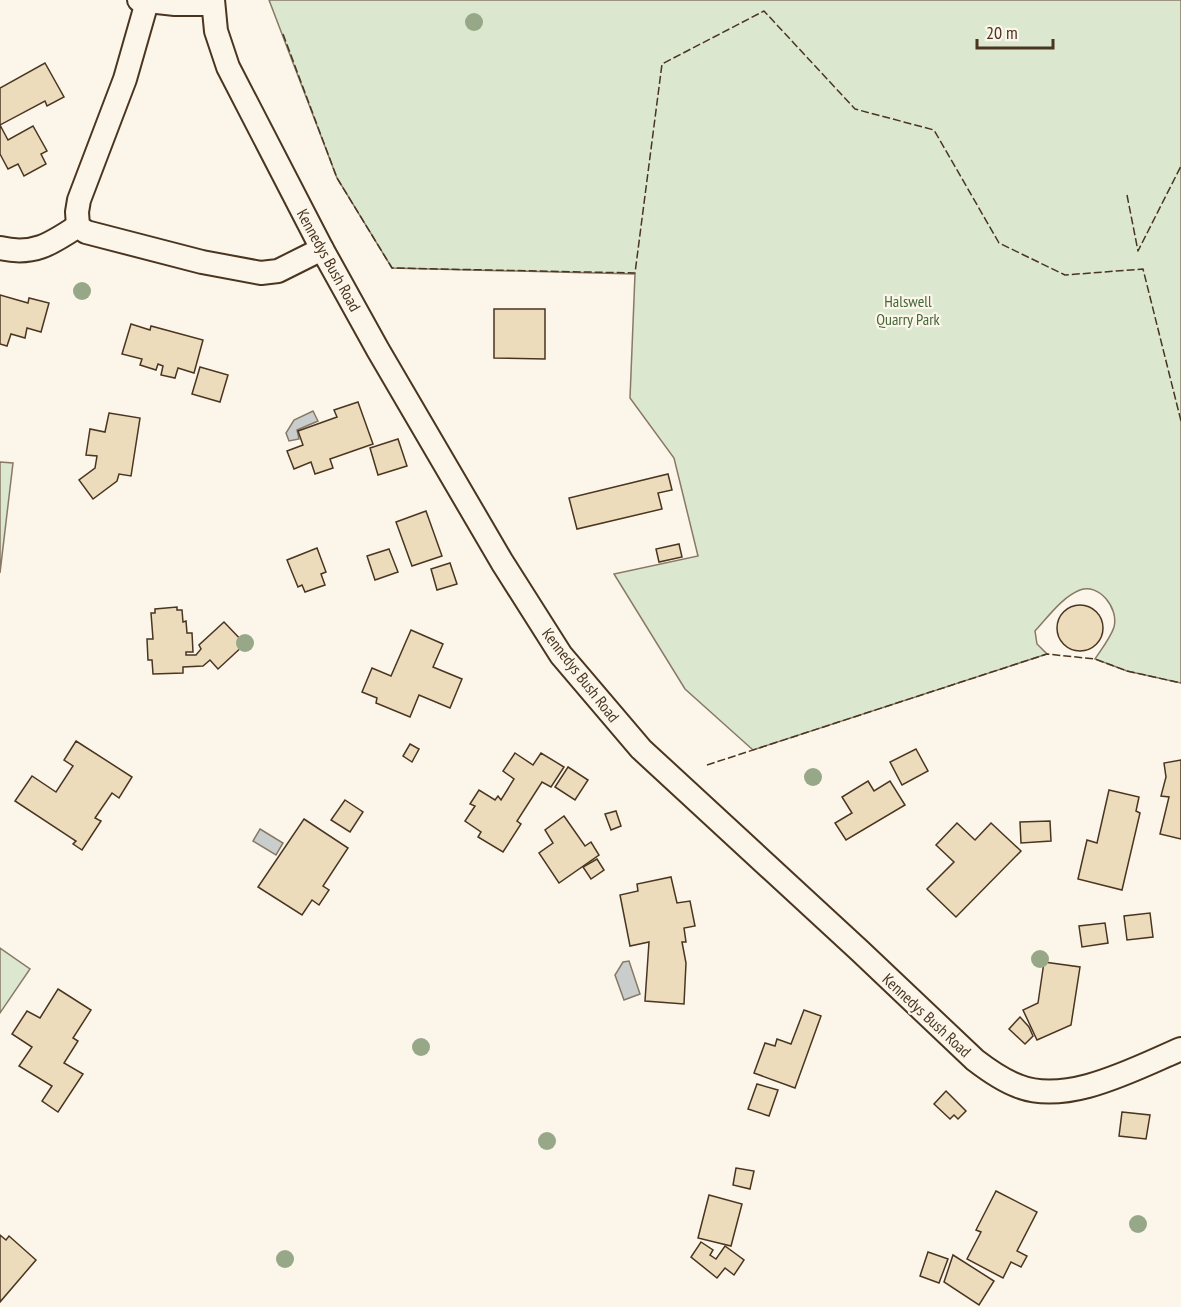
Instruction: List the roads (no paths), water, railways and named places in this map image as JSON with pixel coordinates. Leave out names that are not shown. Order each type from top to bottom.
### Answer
[{"type":"street","points":[[213,2],[143,1],[124,79],[80,200],[77,212],[78,226],[86,232],[202,262],[261,273],[278,271],[322,249]]},
{"type":"street","name":"Kennedys Bush Road","points":[[213,2],[216,31],[228,67],[322,249],[378,350],[502,562],[561,655],[641,749],[975,1060],[994,1074],[1019,1087],[1051,1092],[1086,1087],[1181,1049]]},
{"type":"street","points":[[0,248],[15,252],[38,249],[78,226]]},
{"type":"park label","name":"Halswell Quarry Park","points":[[908,310]]}]
